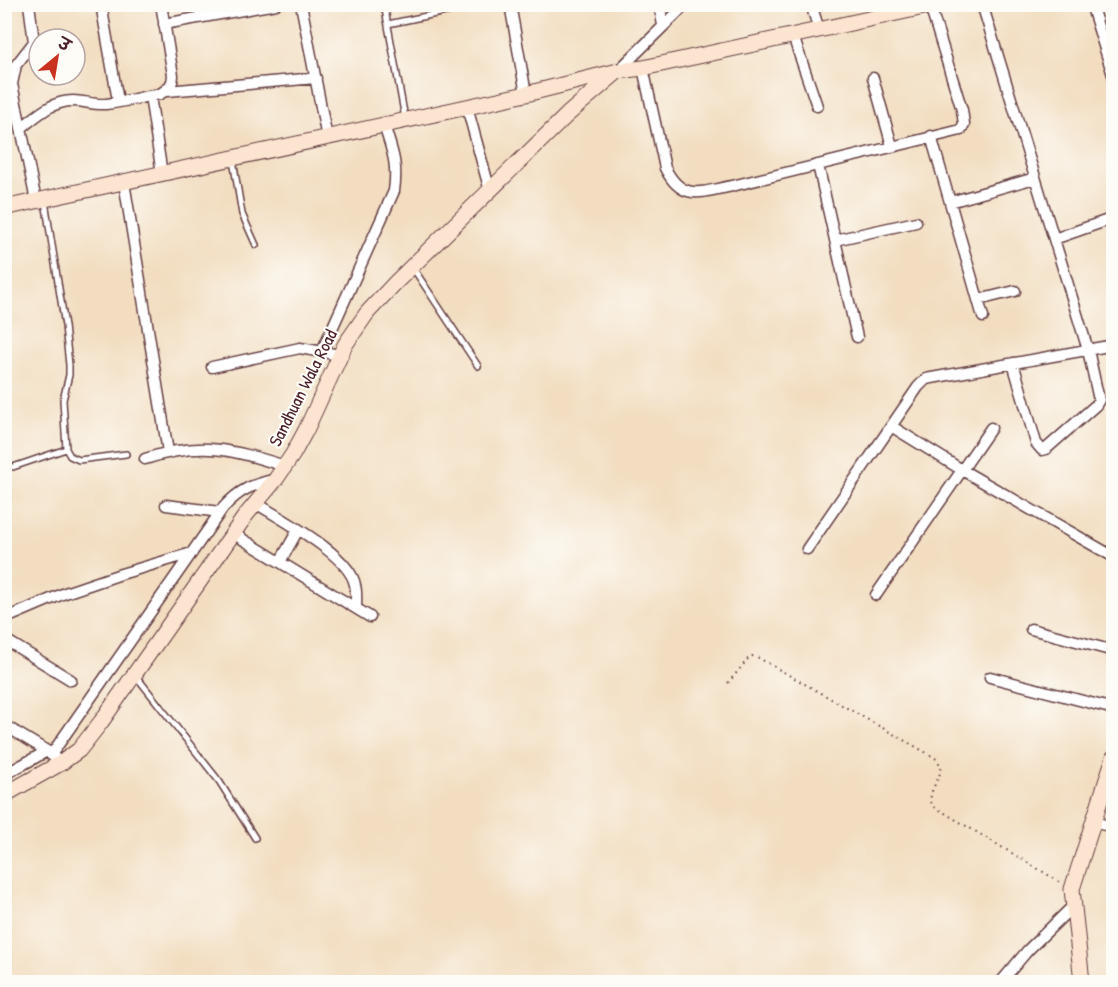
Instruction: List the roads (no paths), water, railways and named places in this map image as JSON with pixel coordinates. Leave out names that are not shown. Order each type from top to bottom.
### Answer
[{"type":"street","points":[[29,4],[34,42],[16,64],[12,84],[21,129],[40,200]]},
{"type":"street","points":[[101,4],[118,101]]},
{"type":"street","points":[[21,129],[43,110],[57,104],[74,101],[96,104],[150,96],[166,90],[173,81],[173,75],[161,4]]},
{"type":"street","points":[[164,24],[276,4]]},
{"type":"street","points":[[301,4],[327,138]]},
{"type":"street","points":[[510,4],[526,94]]},
{"type":"street","points":[[659,4],[663,25]]},
{"type":"street","points":[[618,71],[686,4]]},
{"type":"street","points":[[811,4],[819,30]]},
{"type":"street","points":[[982,4],[1088,350],[1100,400],[1043,450],[1036,443],[1013,363]]},
{"type":"street","points":[[1091,4],[1113,78]]},
{"type":"street","points":[[4,208],[526,94],[618,71],[643,68],[934,5],[964,124],[963,129],[958,132],[931,136],[697,193],[687,192],[671,180],[665,168],[643,68]]},
{"type":"street","points":[[793,36],[817,106]]},
{"type":"street","name":"Sandhuan Wala Road","points":[[4,795],[53,756],[79,750],[280,472],[306,430],[345,345],[367,313],[568,114],[618,71]]},
{"type":"street","points":[[166,90],[315,78]]},
{"type":"street","points":[[873,78],[892,146]]},
{"type":"street","points":[[150,96],[162,174]]},
{"type":"street","points":[[467,107],[490,192]]},
{"type":"street","points":[[322,351],[394,191],[395,164],[384,125]]},
{"type":"street","points":[[931,136],[983,316]]},
{"type":"street","points":[[818,165],[857,337]]},
{"type":"street","points":[[950,202],[1035,178]]},
{"type":"street","points":[[124,182],[168,452]]},
{"type":"street","points":[[1054,239],[1113,218]]},
{"type":"street","points":[[835,240],[916,222]]},
{"type":"street","points":[[978,300],[1015,291]]},
{"type":"street","points":[[807,549],[918,387],[926,379],[1113,345]]},
{"type":"street","points":[[212,367],[300,348],[340,355]]},
{"type":"street","points":[[891,426],[962,470],[1113,557]]},
{"type":"street","points":[[876,595],[991,428]]},
{"type":"street","points":[[145,459],[168,452],[199,447],[221,448],[280,472]]},
{"type":"street","points":[[4,775],[53,756],[220,512],[231,499],[248,487],[280,472]]},
{"type":"street","points":[[256,503],[330,551],[343,562],[355,584],[356,608]]},
{"type":"street","points":[[166,505],[220,512]]},
{"type":"street","points":[[280,562],[298,530]]},
{"type":"street","points":[[234,534],[370,617]]},
{"type":"street","points":[[4,619],[65,593],[121,573],[192,553]]},
{"type":"street","points":[[1031,629],[1113,651]]},
{"type":"street","points":[[4,639],[71,681]]},
{"type":"street","points":[[990,677],[1113,709]]},
{"type":"street","points":[[4,725],[53,756]]},
{"type":"street","points":[[1082,982],[1072,889],[1113,757]]},
{"type":"street","points":[[1092,822],[1113,827]]},
{"type":"street","points":[[1001,982],[1028,950],[1073,906]]},
{"type":"lane","points":[[384,4],[406,120]]},
{"type":"lane","points":[[388,24],[484,4]]},
{"type":"lane","points":[[233,158],[242,214],[256,245]]},
{"type":"lane","points":[[40,200],[65,326],[69,365],[63,400],[66,449],[70,456],[79,460],[126,454]]},
{"type":"lane","points":[[412,267],[478,366]]},
{"type":"lane","points":[[13,466],[66,449]]},
{"type":"lane","points":[[135,675],[219,781],[255,838]]}]
